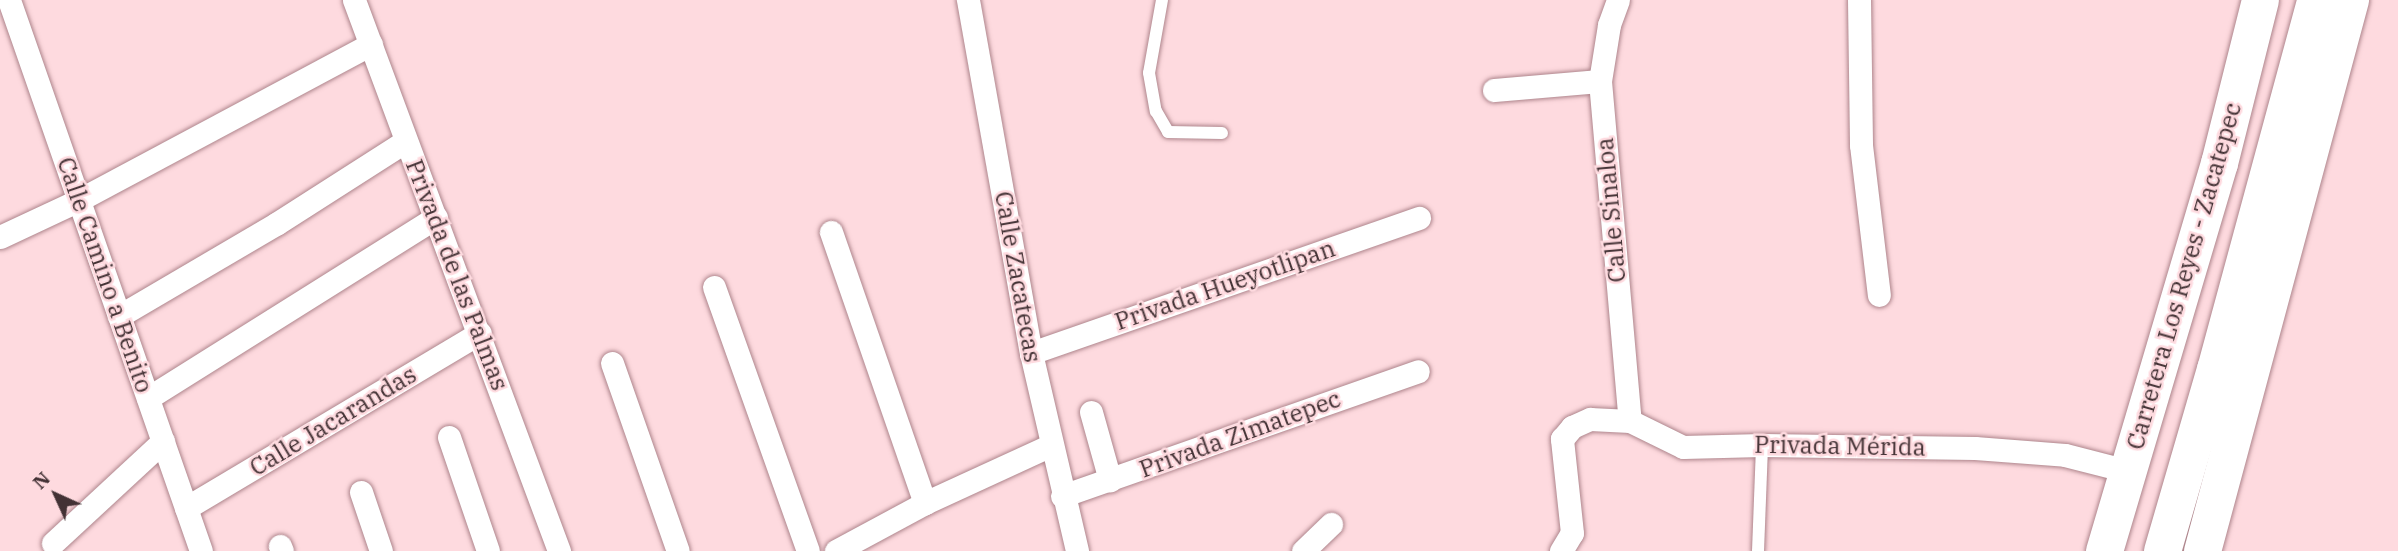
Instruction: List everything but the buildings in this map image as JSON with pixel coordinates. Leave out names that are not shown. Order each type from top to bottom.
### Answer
[{"type":"main road","points":[[2162,551],[2215,369],[2315,0]]},
{"type":"main road","points":[[2202,551],[2350,0]]},
{"type":"main road","name":"Carretera Los Reyes - Zacatepec","points":[[2104,551],[2219,163],[2251,10]]},
{"type":"street","name":"Calle Camino a Benito","points":[[9,0],[201,551]]},
{"type":"street","name":"Privada de las Palmas","points":[[354,0],[559,551]]},
{"type":"street","name":"Calle Zacatecas","points":[[968,0],[1031,353],[1062,496],[1077,551]]},
{"type":"street","name":"Calle Sinaloa","points":[[1618,0],[1609,25],[1600,81],[1630,421]]},
{"type":"street","points":[[1860,0],[1861,145],[1879,295]]},
{"type":"street","points":[[0,237],[79,200],[371,44]]},
{"type":"street","points":[[1494,90],[1600,81]]},
{"type":"street","points":[[119,316],[276,224],[406,141]]},
{"type":"street","points":[[148,398],[436,217]]},
{"type":"street","name":"Privada Hueyotlipan","points":[[1031,353],[1419,218]]},
{"type":"street","points":[[831,232],[925,503]]},
{"type":"street","points":[[714,287],[808,551]]},
{"type":"street","name":"Calle Jacarandas","points":[[186,508],[480,333]]},
{"type":"street","points":[[612,363],[678,551]]},
{"type":"street","name":"Privada Zimatepec","points":[[1062,496],[1418,371]]},
{"type":"street","points":[[1091,412],[1110,480]]},
{"type":"street","name":"Privada Mérida","points":[[1561,551],[1567,546],[1572,533],[1562,439],[1572,427],[1590,419],[1630,421],[1683,447],[1762,445],[1975,448],[2065,455],[2128,471]]},
{"type":"street","points":[[449,437],[488,551]]},
{"type":"street","points":[[53,543],[163,441]]},
{"type":"street","points":[[836,551],[925,503],[1051,445]]},
{"type":"street","points":[[360,492],[382,551]]},
{"type":"street","points":[[1303,551],[1331,524]]},
{"type":"lane","points":[[1162,0],[1149,73],[1156,111],[1168,131],[1222,133]]},
{"type":"lane","points":[[1758,551],[1762,445]]}]
